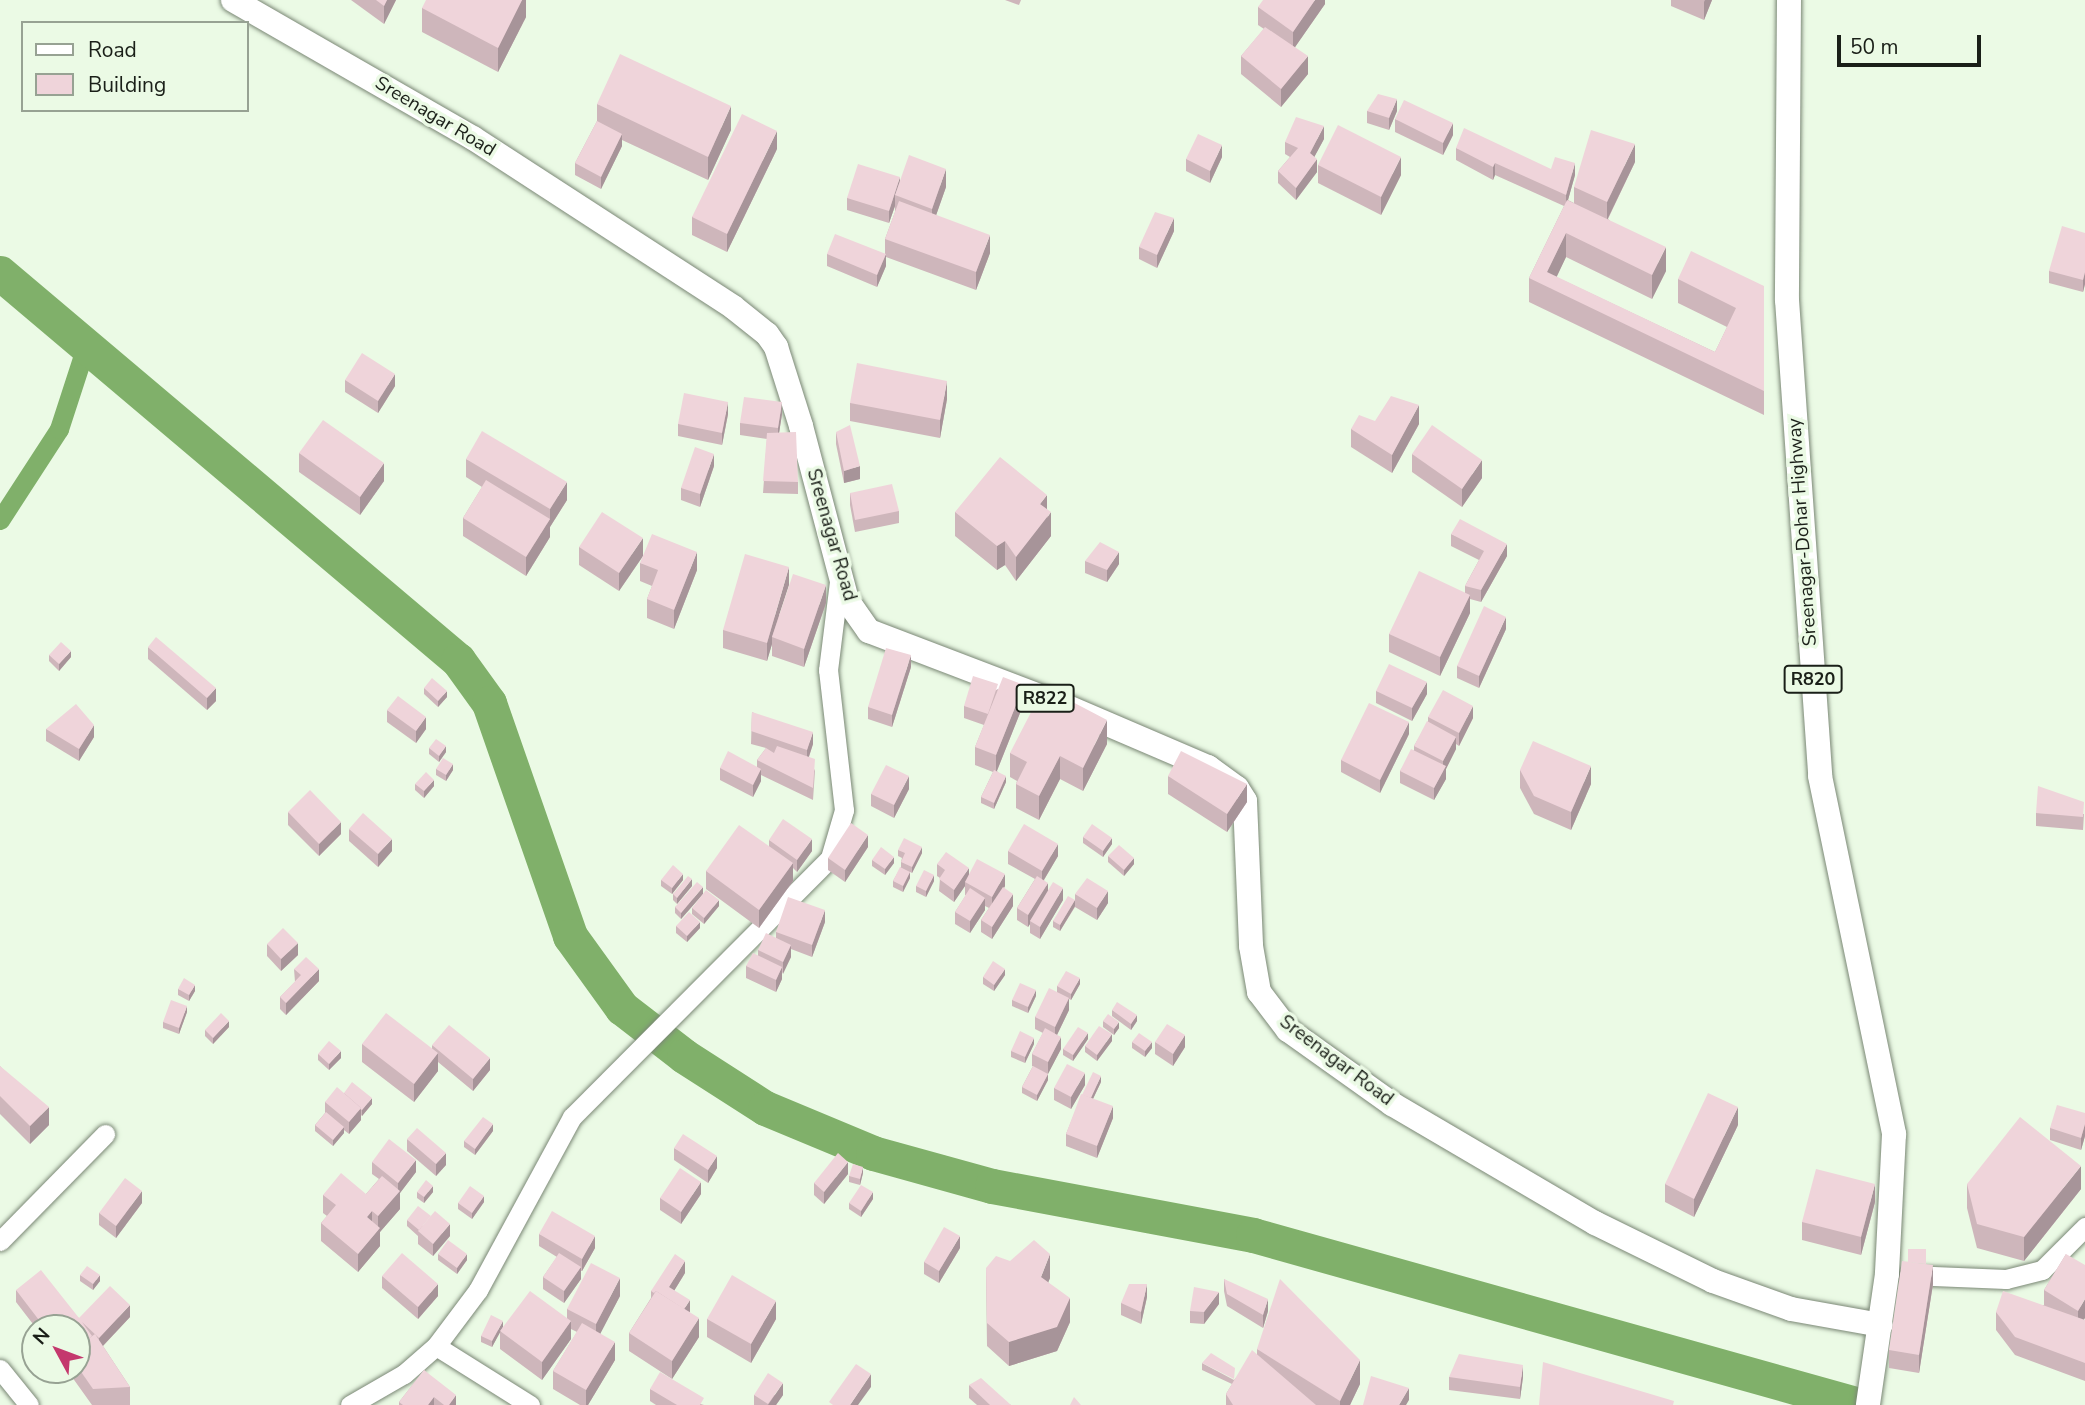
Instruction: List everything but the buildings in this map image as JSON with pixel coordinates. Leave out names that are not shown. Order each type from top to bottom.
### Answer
[{"type":"main road","name":"Sreenagar Road","points":[[233,0],[473,138],[767,334],[776,347],[801,426],[839,579],[856,618],[884,640],[1063,705],[1208,767],[1237,788],[1245,802],[1251,946],[1259,992],[1288,1030],[1392,1104],[1493,1165],[1713,1281],[1791,1309],[1881,1325]]},
{"type":"main road","name":"Sreenagar-Dohar Highway","points":[[1789,0],[1787,300],[1819,762],[1894,1134],[1887,1274],[1878,1351],[1868,1405]]},
{"type":"street","points":[[350,1405],[404,1374],[436,1346],[478,1290],[572,1117],[830,858],[844,810],[828,670],[839,579]]},
{"type":"street","points":[[0,1241],[105,1134]]},
{"type":"street","points":[[1887,1274],[2006,1279],[2042,1270],[2085,1227]]},
{"type":"street","points":[[436,1346],[530,1405]]},
{"type":"street","points":[[0,1369],[29,1405]]},
{"type":"waterway","points":[[0,273],[458,660],[489,703],[570,936],[622,1008],[684,1056],[765,1108],[873,1153],[992,1186],[1253,1235],[1859,1405]]},
{"type":"waterway","points":[[0,520],[59,429],[86,346]]}]
